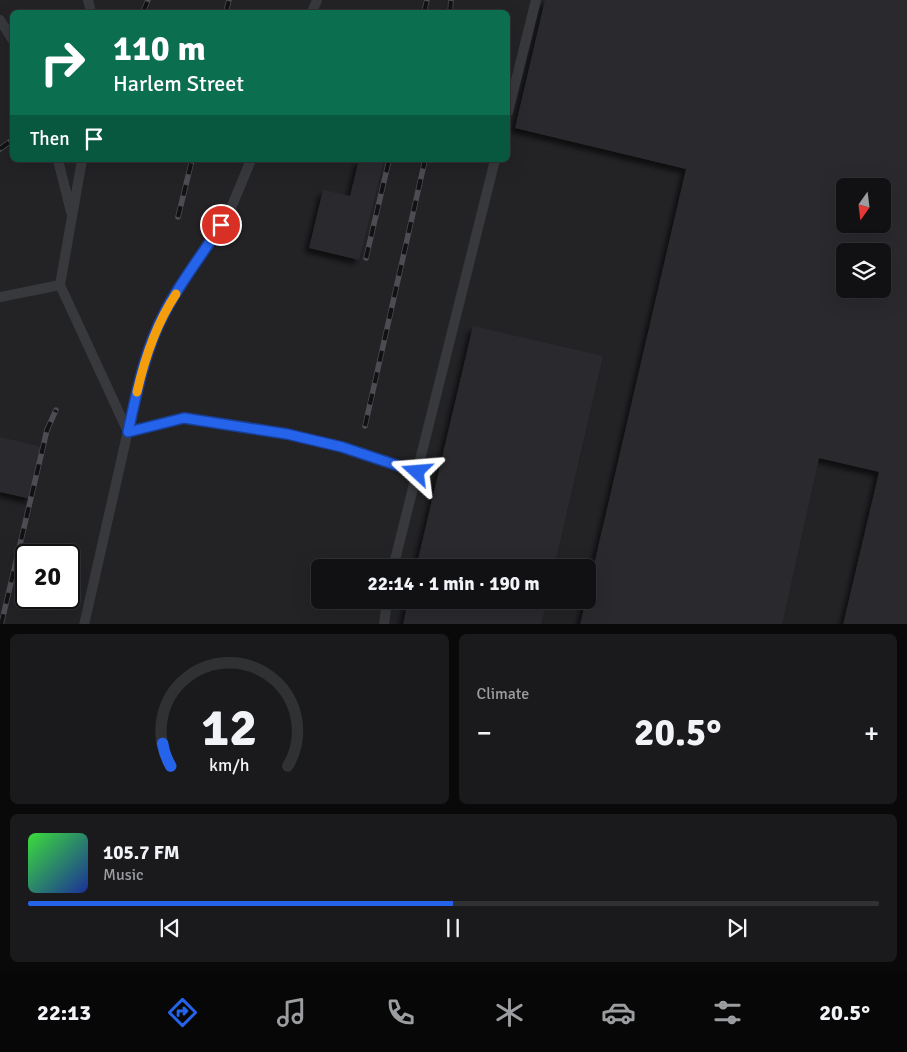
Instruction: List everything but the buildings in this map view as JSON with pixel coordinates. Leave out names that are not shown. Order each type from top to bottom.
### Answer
[{"type":"lane","points":[[510,104],[536,0]]},
{"type":"lane","points":[[0,20],[10,35]]},
{"type":"lane","points":[[58,162],[72,217]]},
{"type":"lane","points":[[82,162],[60,285],[128,432]]},
{"type":"lane","points":[[84,624],[141,372],[150,344],[165,311],[231,208],[251,162]]},
{"type":"lane","points":[[395,559],[494,162]]},
{"type":"lane","points":[[0,297],[60,285]]},
{"type":"lane","points":[[128,432],[184,418],[287,434],[342,447],[417,472]]},
{"type":"lane","points":[[384,624],[386,609]]},
{"type":"shaded area","points":[[0,0],[907,0],[907,624],[0,624]]},
{"type":"railway","points":[[144,10],[148,0]]},
{"type":"railway","points":[[226,10],[229,0]]},
{"type":"railway","points":[[424,10],[427,0]]},
{"type":"railway","points":[[450,10],[451,0]]},
{"type":"railway","points":[[0,149],[10,142]]},
{"type":"railway","points":[[178,217],[192,162]]},
{"type":"railway","points":[[366,258],[389,162]]},
{"type":"railway","points":[[365,426],[425,162]]},
{"type":"railway","points":[[1,624],[47,430],[56,410]]},
{"type":"slow traffic","points":[[137,392],[150,344],[165,311],[176,294]]},
{"type":"route","points":[[221,225],[165,311],[150,344],[141,372],[128,432],[184,418],[287,434],[342,447],[417,472]]}]
